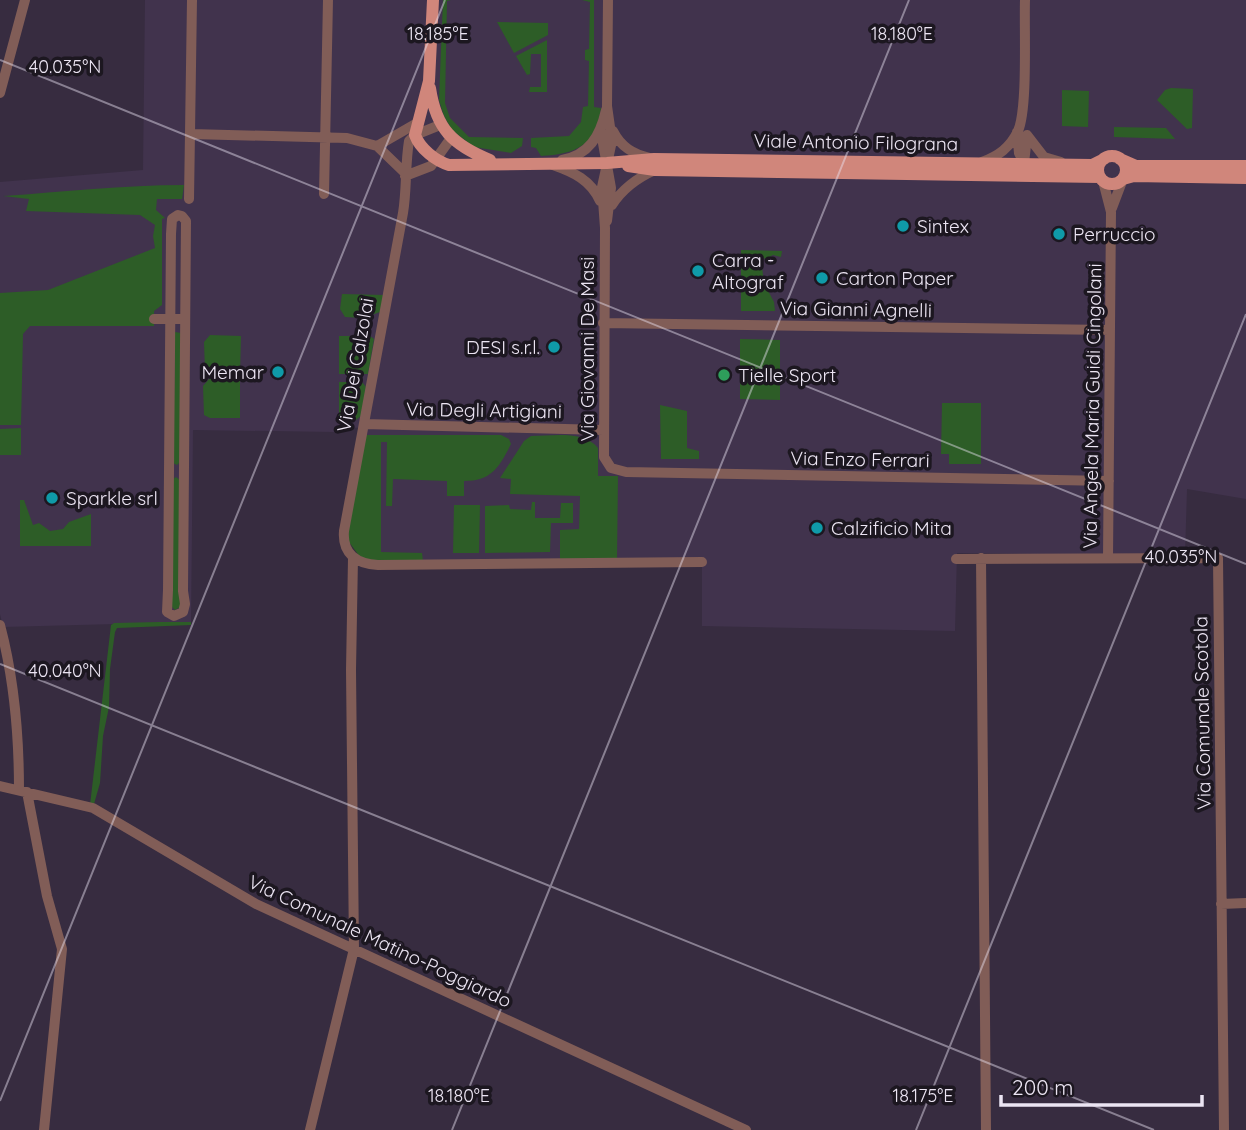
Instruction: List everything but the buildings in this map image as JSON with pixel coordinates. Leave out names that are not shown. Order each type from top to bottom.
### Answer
[{"type":"main road","points":[[433,0],[429,80],[432,102],[440,125],[451,138],[471,152],[498,163]]},
{"type":"main road","points":[[429,80],[416,129],[424,148],[443,162]]},
{"type":"main road","points":[[1246,166],[1136,166],[1112,157],[1104,159],[1098,169],[1102,179],[1115,184],[1134,176],[1246,178]]},
{"type":"main road","name":"Viale Antonio Filograna","points":[[443,162],[1024,169],[1068,164],[1096,165],[1104,159]]},
{"type":"main road","points":[[1120,159],[1125,167],[1123,179]]},
{"type":"main road","name":"Viale Antonio Filograna","points":[[655,164],[981,163],[1102,179]]},
{"type":"street","points":[[0,93],[24,0]]},
{"type":"street","points":[[189,199],[192,0]]},
{"type":"street","points":[[324,194],[328,0]]},
{"type":"street","points":[[547,163],[574,158],[595,141],[601,132],[607,106],[608,0]]},
{"type":"street","points":[[1024,169],[1028,147],[1022,134],[1025,0]]},
{"type":"street","points":[[547,163],[582,178],[594,189],[606,209],[620,192],[655,164],[621,144],[612,129],[607,106]]},
{"type":"street","points":[[377,146],[416,129],[440,125]]},
{"type":"street","name":"Via Dei Calzolai","points":[[310,1130],[354,949],[351,684],[353,558],[343,537],[403,213],[409,141],[416,129]]},
{"type":"street","name":"Via Giovanni De Masi","points":[[611,468],[604,457],[603,430],[606,209],[601,187],[611,152],[612,129]]},
{"type":"street","points":[[601,132],[607,163]]},
{"type":"street","points":[[191,134],[326,136],[377,146],[405,174],[443,162],[451,138]]},
{"type":"street","points":[[981,163],[1000,154],[1022,134]]},
{"type":"street","points":[[1022,134],[1044,156],[1068,164]]},
{"type":"street","points":[[1102,179],[1111,212]]},
{"type":"street","points":[[1111,212],[1123,179]]},
{"type":"street","name":"Via Angela Maria Guidi Cingolani","points":[[1108,558],[1111,212]]},
{"type":"street","points":[[180,215],[186,221],[185,319],[185,604],[183,612],[174,616],[166,609],[171,221],[174,216],[180,215]]},
{"type":"street","points":[[154,319],[185,319]]},
{"type":"street","name":"Via Gianni Agnelli","points":[[603,323],[1110,330]]},
{"type":"street","name":"Via Degli Artigiani","points":[[364,424],[603,430]]},
{"type":"street","name":"Via Enzo Ferrari","points":[[611,468],[640,472],[1110,481]]},
{"type":"street","points":[[169,471],[184,471]]},
{"type":"street","points":[[353,558],[362,563],[378,565],[702,562]]},
{"type":"street","points":[[981,558],[986,1130]]},
{"type":"street","name":"Via Comunale Scotola","points":[[957,559],[1218,558],[1224,1130]]},
{"type":"street","points":[[0,625],[9,659],[23,791],[62,949],[44,1130]]},
{"type":"street","name":"Via Comunale Matino-Poggiardo","points":[[0,786],[93,808],[256,904],[746,1130]]},
{"type":"street","points":[[1222,904],[1246,904]]},
{"type":"shaded area","points":[[145,0],[1246,0],[1246,499],[1187,489],[1185,556],[957,553],[955,631],[702,626],[702,559],[374,561],[365,428],[334,427],[334,432],[193,430],[191,622],[3,627],[0,614],[0,182],[143,170]]},
{"type":"green space","points":[[443,0],[451,0],[447,1],[445,103],[450,118],[469,137],[523,138],[522,146],[511,153],[474,147],[452,130],[444,116],[439,100]]},
{"type":"green space","points":[[582,0],[594,0],[594,107],[601,108],[598,121],[595,131],[583,145],[565,153],[541,156],[536,148],[531,147],[531,138],[569,136],[581,122],[583,107],[588,106],[589,61],[585,60],[585,50],[589,49],[590,2]]},
{"type":"green space","points":[[497,22],[548,23],[548,35],[514,53]]},
{"type":"green space","points":[[547,40],[547,92],[529,92],[530,87],[541,87],[541,54],[531,54],[530,74],[527,75],[516,56]]},
{"type":"green space","points":[[1193,89],[1192,128],[1187,129],[1157,100],[1165,90]]},
{"type":"green space","points":[[1062,90],[1089,91],[1088,127],[1062,126]]},
{"type":"green space","points":[[1114,127],[1166,128],[1175,139],[1114,137]]},
{"type":"green space","points":[[184,185],[182,199],[157,199],[156,210],[165,218],[162,219],[162,305],[154,311],[154,326],[30,326],[23,334],[21,425],[0,425],[0,293],[48,290],[155,248],[155,225],[140,215],[26,211],[29,199],[3,196],[116,187]]},
{"type":"green space","points":[[741,250],[782,251],[781,257],[761,257],[748,265],[762,267],[764,283],[774,302],[775,311],[741,311]]},
{"type":"green space","points":[[342,294],[384,295],[380,312],[363,318],[345,317],[340,309]]},
{"type":"green space","points":[[175,332],[181,333],[180,462],[177,465],[173,463]]},
{"type":"green space","points":[[210,335],[241,336],[240,374],[210,374],[205,371],[204,342]]},
{"type":"green space","points":[[339,336],[370,336],[374,339],[368,374],[339,374]]},
{"type":"green space","points":[[740,339],[780,340],[780,400],[740,399]]},
{"type":"green space","points":[[209,379],[240,381],[240,418],[210,418],[204,415],[203,386]]},
{"type":"green space","points":[[339,382],[362,382],[366,387],[361,416],[356,420],[339,420]]},
{"type":"green space","points":[[942,403],[981,403],[981,464],[949,464],[949,454],[941,454]]},
{"type":"green space","points":[[660,405],[687,411],[687,448],[699,451],[699,459],[661,459]]},
{"type":"green space","points":[[21,428],[21,455],[0,455],[0,429]]},
{"type":"green space","points":[[364,435],[501,435],[509,439],[511,444],[488,476],[464,481],[464,496],[447,496],[447,481],[393,479],[392,506],[386,506],[387,442],[381,442],[381,552],[422,553],[423,561],[374,561],[360,557],[346,538]]},
{"type":"green space","points":[[567,435],[592,442],[598,448],[598,476],[618,476],[617,560],[560,560],[560,530],[579,529],[580,496],[510,494],[511,479],[500,478],[524,441],[531,436]]},
{"type":"green space","points":[[176,477],[181,481],[180,607],[175,610],[171,606],[173,479]]},
{"type":"green space","points":[[20,500],[24,500],[33,525],[39,523],[50,531],[63,529],[69,522],[91,514],[91,546],[20,546]]},
{"type":"green space","points":[[532,502],[535,502],[535,518],[560,518],[561,503],[573,503],[573,523],[551,523],[550,552],[485,553],[485,506],[509,505],[510,509],[531,510]]},
{"type":"green space","points":[[454,505],[480,505],[479,553],[453,553]]},
{"type":"green space","points":[[191,622],[191,625],[117,628],[110,669],[109,707],[103,736],[100,783],[94,804],[90,805],[111,625]]},
{"type":"place","name":"Sintex","points":[[903,226]]},
{"type":"place","name":"Perruccio","points":[[1059,234]]},
{"type":"place","name":"Carra - Altograf","points":[[698,271]]},
{"type":"place","name":"Carton Paper","points":[[822,278]]},
{"type":"place","name":"DESI s.r.l.","points":[[554,347]]},
{"type":"place","name":"Memar","points":[[278,372]]},
{"type":"place","name":"Tielle Sport","points":[[724,375]]},
{"type":"place","name":"Sparkle srl","points":[[52,498]]},
{"type":"place","name":"Calzificio Mita","points":[[817,528]]}]
